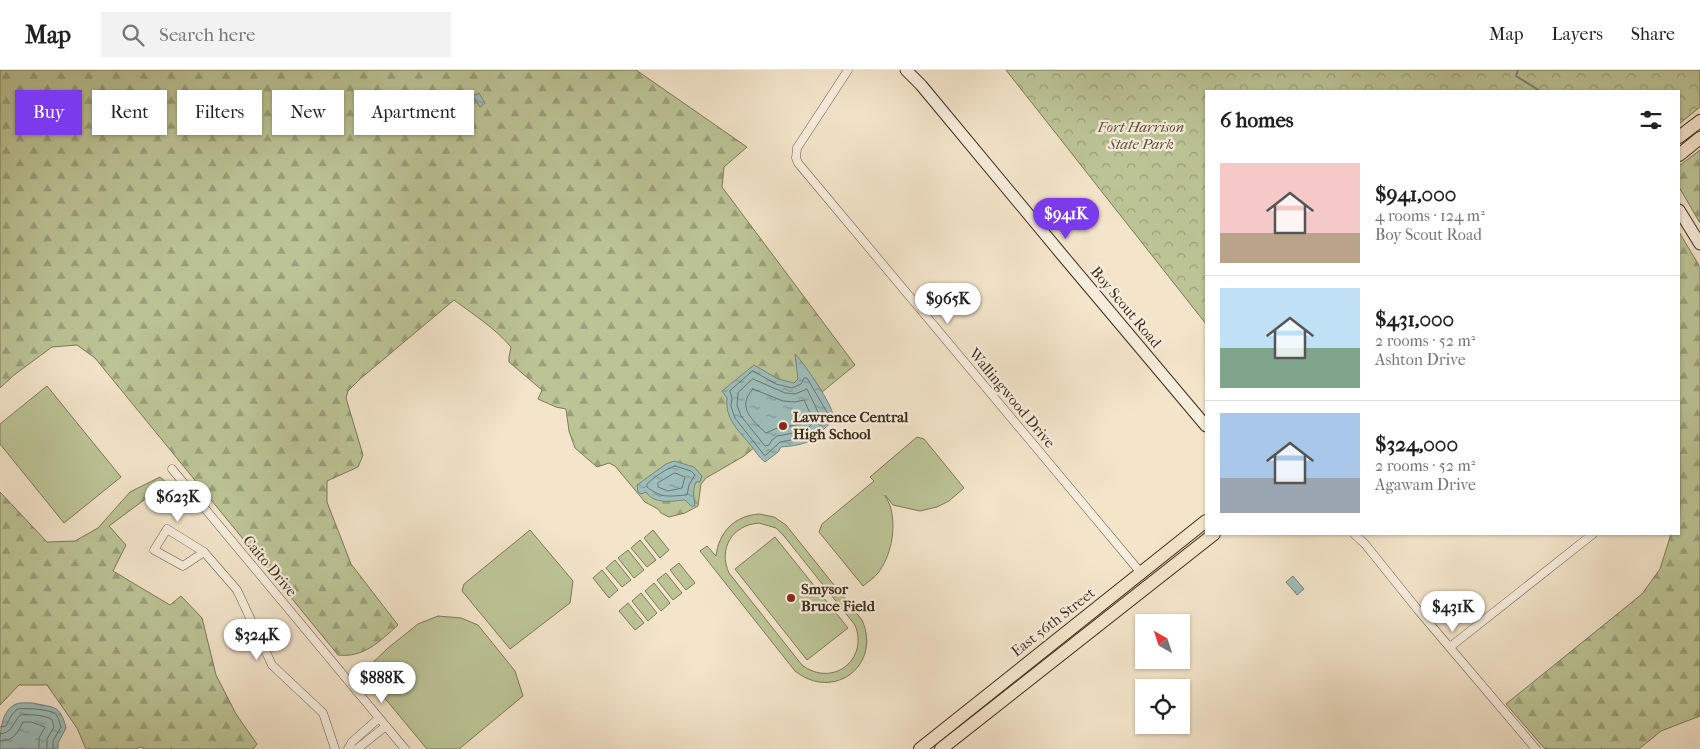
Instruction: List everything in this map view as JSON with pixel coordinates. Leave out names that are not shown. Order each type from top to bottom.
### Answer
[{"type":"main road","points":[[1680,136],[1700,121]]},
{"type":"main road","points":[[1680,154],[1700,138]]},
{"type":"main road","name":"East 56th Street","points":[[920,749],[1205,522]]},
{"type":"main road","name":"East 56th Street","points":[[941,749],[1213,535]]},
{"type":"street","name":"Wallingwood Drive","points":[[848,70],[798,148],[796,158],[798,164],[1141,572]]},
{"type":"street","name":"Boy Scout Road","points":[[906,70],[921,85],[1205,425]]},
{"type":"street","points":[[1680,212],[1700,244]]},
{"type":"street","name":"Caito Drive","points":[[172,469],[405,749]]},
{"type":"street","points":[[204,552],[183,566],[154,550],[167,530],[204,552],[237,590],[272,665],[322,711],[334,749]]},
{"type":"street","points":[[1355,535],[1536,749]]},
{"type":"street","points":[[1450,647],[1592,535]]},
{"type":"street","points":[[1054,641],[1063,653]]},
{"type":"street","points":[[348,749],[352,742],[379,718]]},
{"type":"street","points":[[358,749],[386,726]]},
{"type":"green space","points":[[0,70],[636,70],[747,147],[724,167],[722,187],[855,365],[744,456],[706,478],[701,484],[698,506],[685,513],[669,517],[645,502],[615,466],[609,463],[597,467],[575,448],[569,431],[566,409],[538,399],[542,390],[509,362],[511,347],[491,328],[454,300],[348,391],[346,398],[363,455],[358,467],[327,481],[327,502],[351,564],[398,625],[371,647],[356,654],[347,655],[338,655],[95,358],[77,345],[52,347],[14,375],[0,388]]},
{"type":"green space","name":"Fort Harrison State Park","points":[[1006,70],[1700,70],[1700,107],[1680,123],[1680,90],[1205,90],[1205,323]]},
{"type":"green space","points":[[1700,150],[1700,223],[1680,189],[1680,165]]},
{"type":"green space","points":[[1680,234],[1700,267],[1700,716],[1661,731],[1639,749],[1545,749],[1506,704],[1642,594],[1660,569],[1671,535],[1680,535]]},
{"type":"green space","points":[[47,386],[121,477],[64,523],[0,444],[0,424]]},
{"type":"green space","points":[[917,437],[924,439],[964,488],[949,501],[937,507],[920,511],[893,505],[885,495],[891,507],[893,534],[891,543],[882,566],[876,575],[863,586],[819,532],[822,524],[874,481],[870,477]]},
{"type":"green space","points":[[160,477],[167,483],[109,526],[126,545],[113,571],[170,605],[181,596],[202,618],[216,675],[236,714],[257,744],[253,749],[145,749],[141,747],[136,749],[86,749],[77,728],[47,685],[19,685],[0,705],[0,492],[47,542],[75,541],[98,528],[130,492]]},
{"type":"green space","points":[[759,514],[774,517],[786,525],[862,620],[866,636],[865,651],[860,664],[851,674],[839,680],[825,682],[810,680],[795,671],[700,551],[707,546],[716,556],[724,533],[735,522],[750,515]],"holes":[[[759,523],[776,528],[855,625],[858,638],[857,649],[845,667],[836,672],[813,671],[802,665],[729,573],[725,555],[730,540],[735,533],[741,528]]]},
{"type":"green space","points":[[530,530],[573,581],[570,603],[510,649],[462,591],[464,584]]},
{"type":"green space","points":[[653,530],[669,550],[660,558],[644,538]]},
{"type":"green space","name":"Smysor Bruce Field","points":[[775,537],[848,628],[807,660],[735,569]]},
{"type":"green space","points":[[640,540],[656,560],[647,567],[631,548]]},
{"type":"green space","points":[[628,550],[644,570],[634,578],[618,558]]},
{"type":"green space","points":[[615,560],[631,580],[622,587],[606,568]]},
{"type":"green space","points":[[679,563],[695,583],[686,590],[670,570]]},
{"type":"green space","points":[[602,570],[618,590],[609,598],[593,578]]},
{"type":"green space","points":[[666,573],[682,593],[673,600],[657,580]]},
{"type":"green space","points":[[654,583],[670,603],[661,611],[645,591]]},
{"type":"green space","points":[[641,593],[657,613],[648,621],[632,601]]},
{"type":"green space","points":[[628,603],[644,623],[635,630],[619,611]]},
{"type":"green space","points":[[438,616],[461,618],[478,625],[515,671],[523,696],[459,749],[427,749],[363,672],[388,648],[418,624]]},
{"type":"water","points":[[479,93],[485,103],[480,107],[474,96]]},
{"type":"water","points":[[795,354],[823,394],[832,411],[833,418],[810,441],[781,447],[778,452],[765,462],[736,428],[728,412],[727,398],[722,391],[754,365],[778,379],[794,383],[798,379]]},
{"type":"water","points":[[674,461],[694,467],[702,476],[700,482],[696,482],[694,488],[695,506],[691,506],[685,500],[659,501],[646,492],[641,494],[638,492],[637,485],[666,464]]},
{"type":"water","points":[[1293,576],[1304,589],[1297,595],[1286,582]]},
{"type":"water","points":[[33,703],[55,708],[64,720],[66,728],[58,743],[58,749],[0,749],[3,719],[6,713],[16,704]]},
{"type":"waterway","points":[[1518,70],[1516,76],[1538,90]]},
{"type":"place","name":"Lawrence Central High School","points":[[783,426]]},
{"type":"place","name":"Smysor Bruce Field","points":[[791,598]]}]
